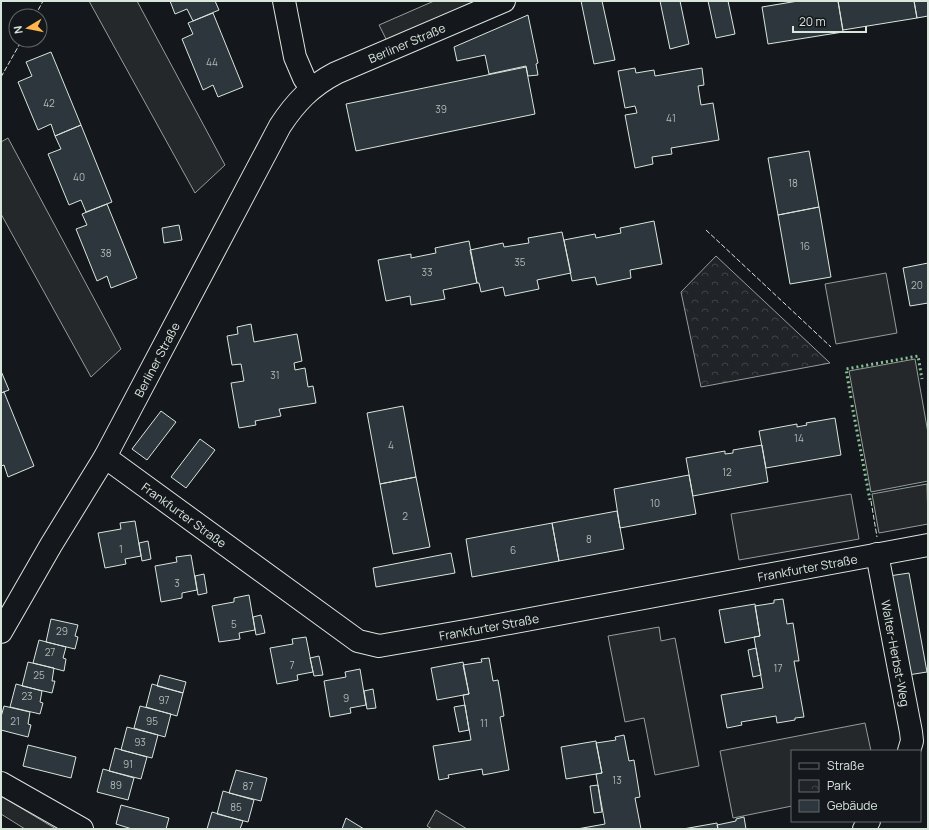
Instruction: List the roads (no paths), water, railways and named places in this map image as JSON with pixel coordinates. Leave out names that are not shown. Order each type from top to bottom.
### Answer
[{"type":"street","points":[[284,1],[295,57],[304,78],[311,88]]},
{"type":"street","name":"Berliner Straße","points":[[1,632],[50,545],[105,457],[280,126],[296,104],[311,88],[326,78],[504,1]]},
{"type":"street","name":"Frankfurter Straße","points":[[105,457],[358,641],[379,646],[928,545]]},
{"type":"street","name":"Walter-Herbst-Weg","points":[[878,554],[911,732],[912,741],[909,750]]},
{"type":"street","points":[[1,784],[82,829]]}]
